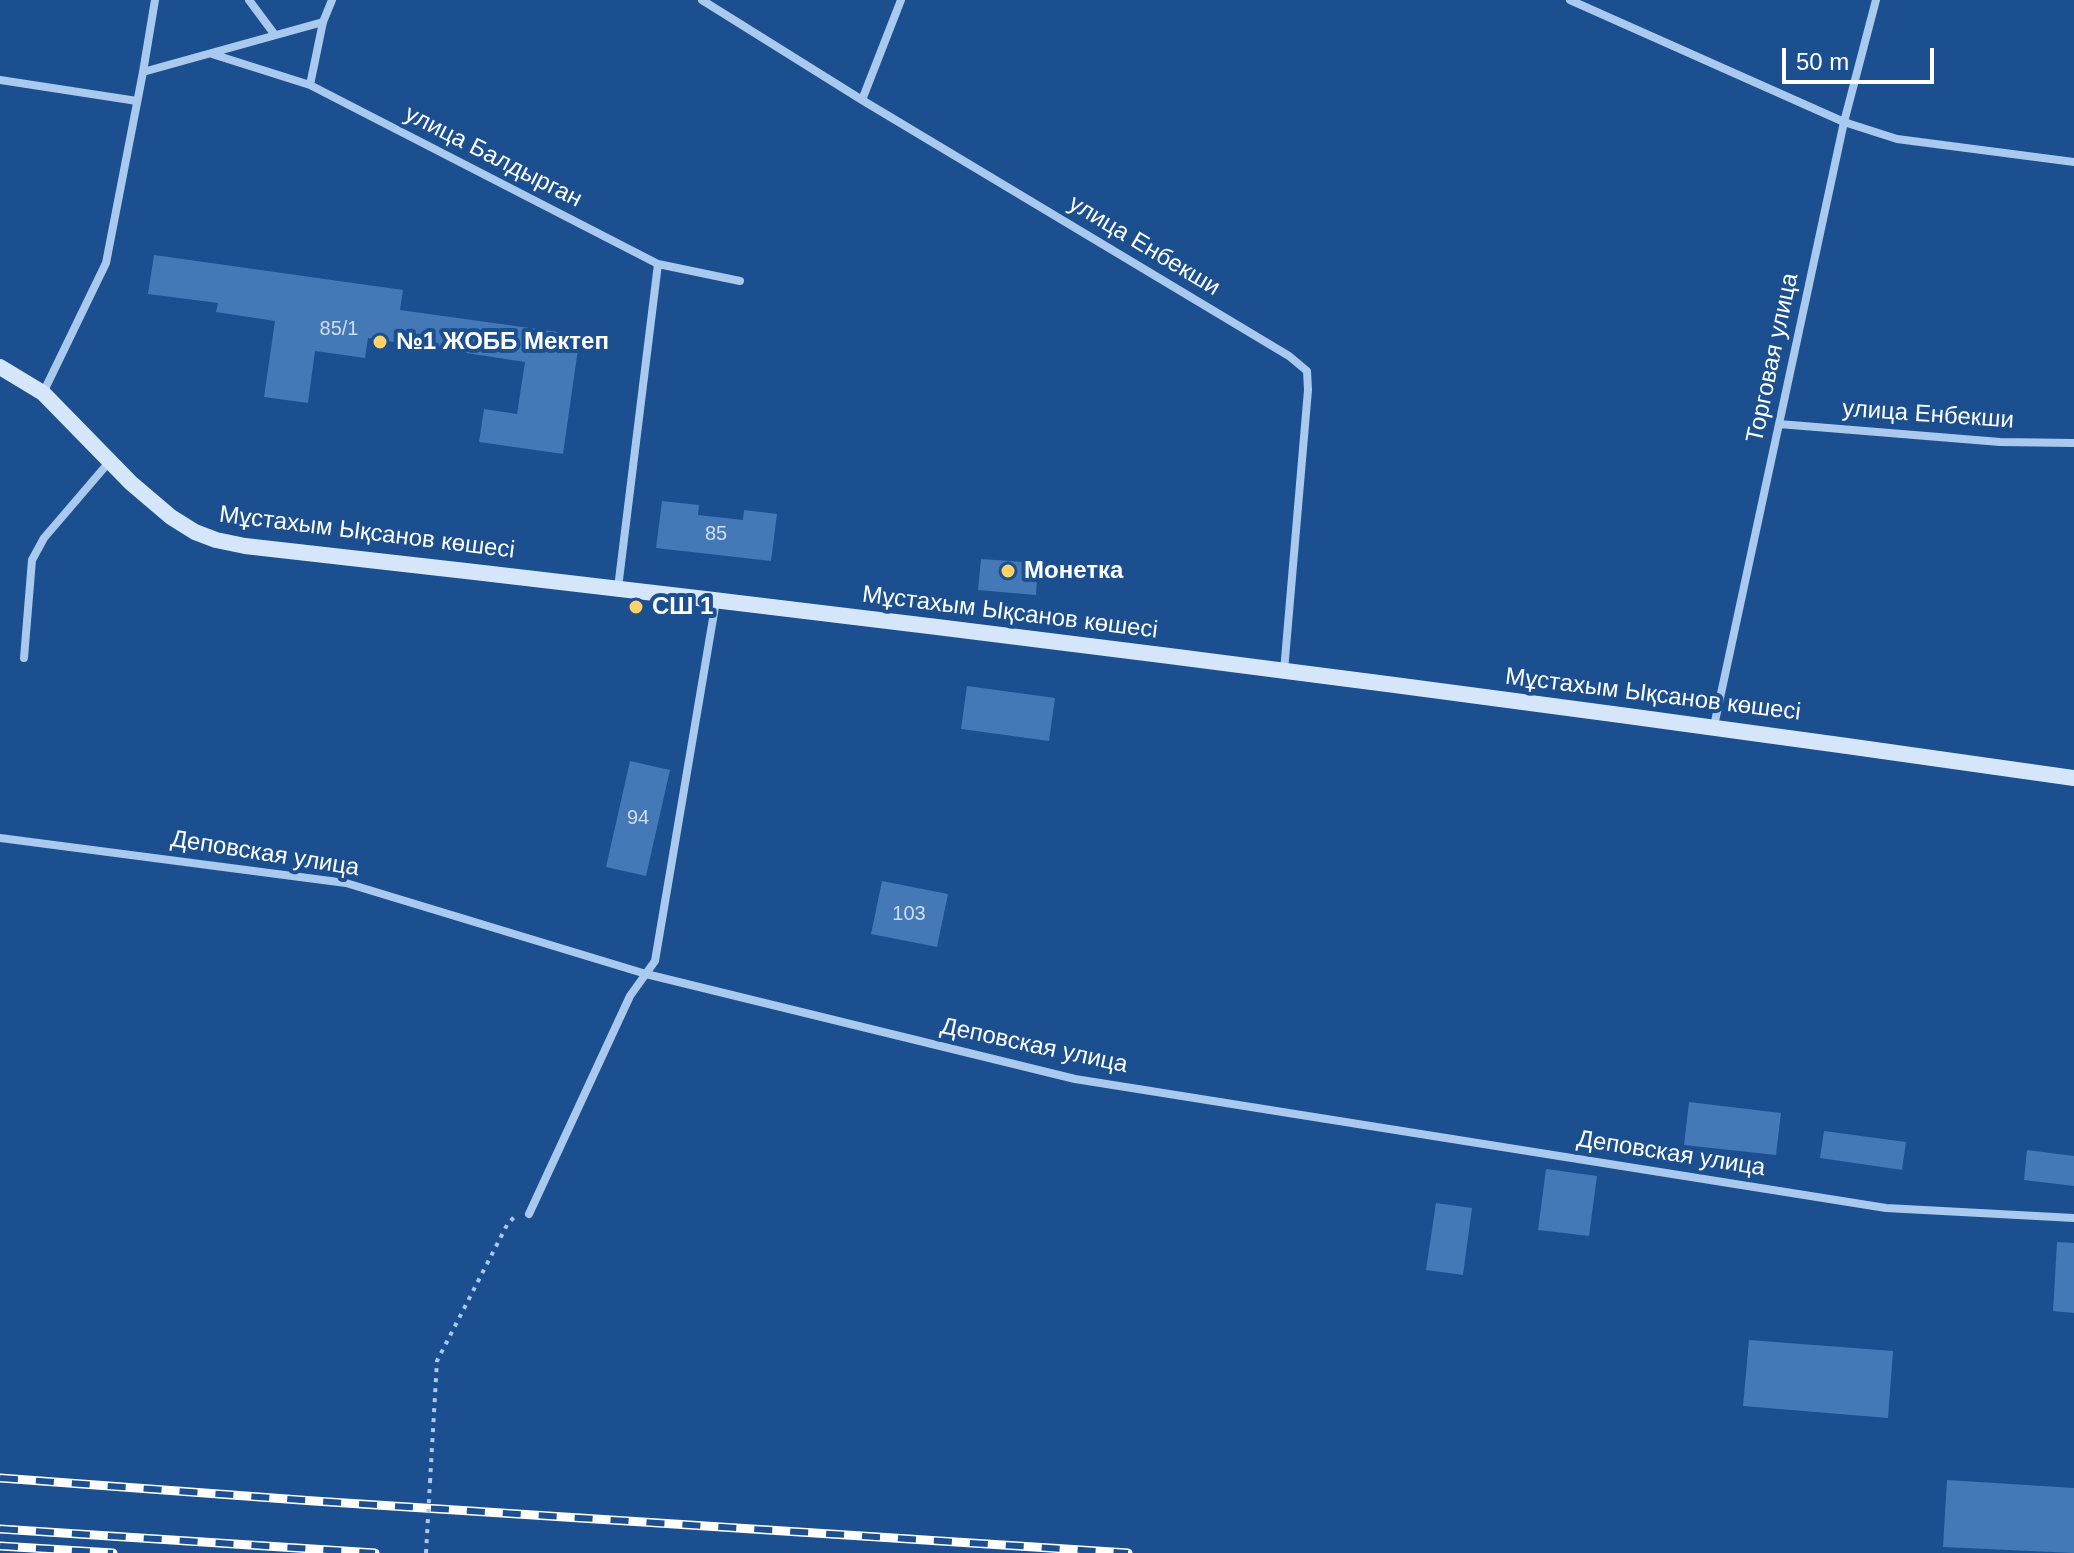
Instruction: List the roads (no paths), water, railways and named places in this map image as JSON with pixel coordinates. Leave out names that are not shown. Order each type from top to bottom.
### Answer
[{"type":"main road","name":"Мұстахым Ықсанов көшесі","points":[[0,367],[43,393],[131,483],[171,517],[195,532],[245,546],[716,600],[1714,726],[2074,778]]},
{"type":"street","points":[[43,393],[106,263],[155,0]]},
{"type":"street","points":[[249,0],[275,35]]},
{"type":"street","points":[[310,85],[323,22],[332,0]]},
{"type":"street","name":"улица Енбекши","points":[[702,0],[862,100],[1289,356],[1307,371],[1308,390],[1284,672]]},
{"type":"street","points":[[862,100],[901,0]]},
{"type":"street","points":[[1570,0],[1844,122],[1897,139],[2074,162]]},
{"type":"street","name":"Торговая улица","points":[[1714,726],[1844,122],[1876,0]]},
{"type":"street","points":[[143,72],[323,22]]},
{"type":"street","name":"улица Балдырган","points":[[210,53],[310,85],[658,264],[740,281]]},
{"type":"street","points":[[0,80],[137,101]]},
{"type":"street","points":[[618,588],[658,264]]},
{"type":"street","name":"улица Енбекши","points":[[1779,424],[2000,442],[2074,443]]},
{"type":"street","points":[[24,658],[32,560],[44,538],[110,461]]},
{"type":"street","points":[[531,1210],[630,996],[651,968],[657,954],[716,600]]},
{"type":"street","name":"Деповская улица","points":[[0,838],[346,883],[646,974],[1075,1079],[1886,1208],[2074,1218]]},
{"type":"railway","points":[[0,1478],[1128,1553]]},
{"type":"railway","points":[[0,1529],[375,1553]]},
{"type":"railway","points":[[0,1546],[113,1553]]},
{"type":"place","name":"№1 ЖОББ Мектеп","points":[[380,342]]},
{"type":"place","name":"Монетка","points":[[1008,571]]},
{"type":"place","name":"СШ 1","points":[[636,607]]}]
